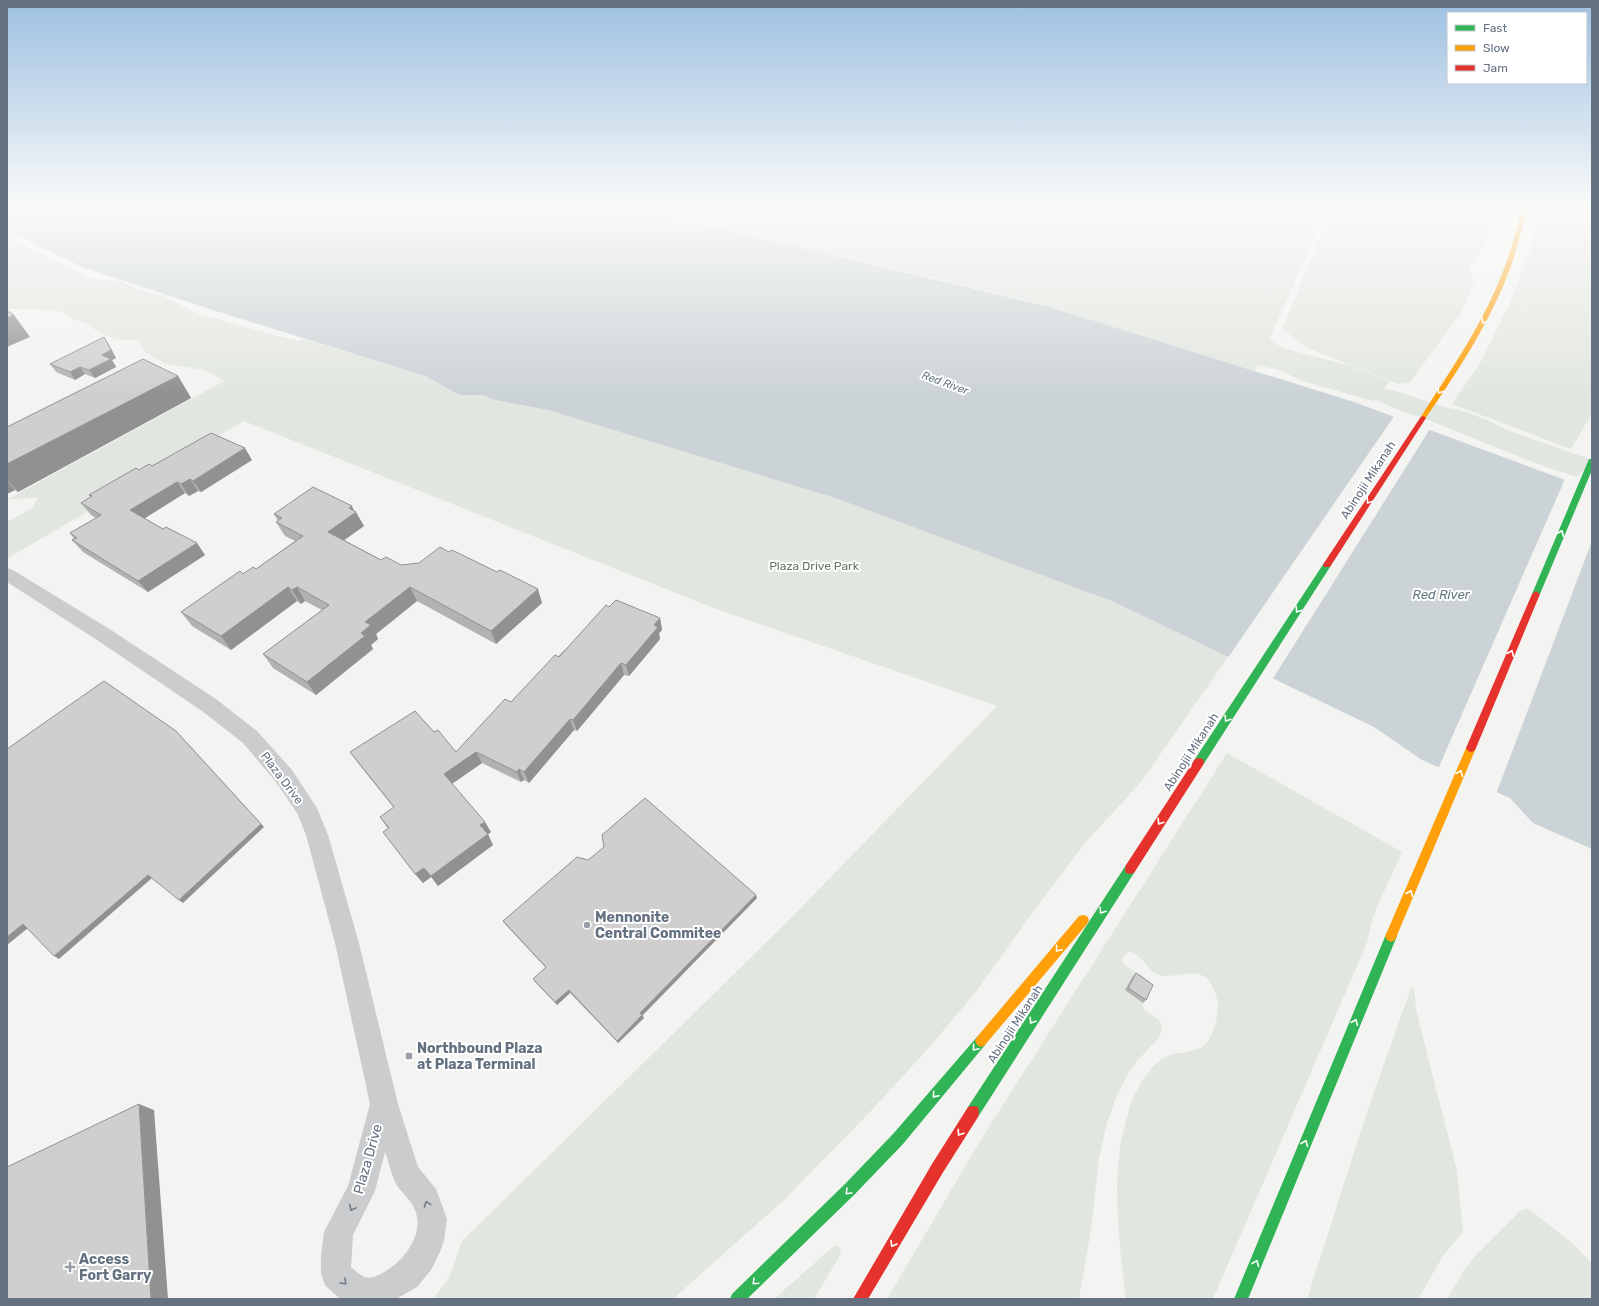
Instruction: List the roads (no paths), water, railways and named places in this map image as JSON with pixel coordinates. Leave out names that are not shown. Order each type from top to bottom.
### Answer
[{"type":"main road","name":"Abinojii Mikanah","points":[[860,1299],[937,1169],[1174,800],[1461,359],[1493,303],[1507,271]]},
{"type":"main road","points":[[1241,1299],[1342,1052],[1592,461]]},
{"type":"main road","points":[[737,1299],[845,1195],[898,1138],[1146,844]]},
{"type":"street","name":"Plaza Drive","points":[[7,574],[104,635],[209,705],[250,737],[284,776],[306,808],[317,835],[348,949],[384,1104],[406,1175],[426,1199],[432,1219],[429,1242],[420,1259],[406,1276],[386,1288],[368,1294],[352,1289],[336,1274],[336,1255],[339,1232],[361,1191],[384,1104]]},
{"type":"water","name":"Red River","points":[[94,271],[898,271],[1046,306],[1354,402],[1592,490],[1592,849],[1533,823],[1510,798],[1422,760],[1374,727],[1114,602],[838,499],[548,410],[495,400],[483,395],[460,395],[425,376],[216,311]]},
{"type":"place","name":"Mennonite Central Commitee","points":[[587,925]]},
{"type":"place","name":"Northbound Plaza at Plaza Terminal","points":[[409,1056]]},
{"type":"place","name":"Access Fort Garry","points":[[70,1267]]},
{"type":"park label","name":"Plaza Drive Park","points":[[814,566]]}]
